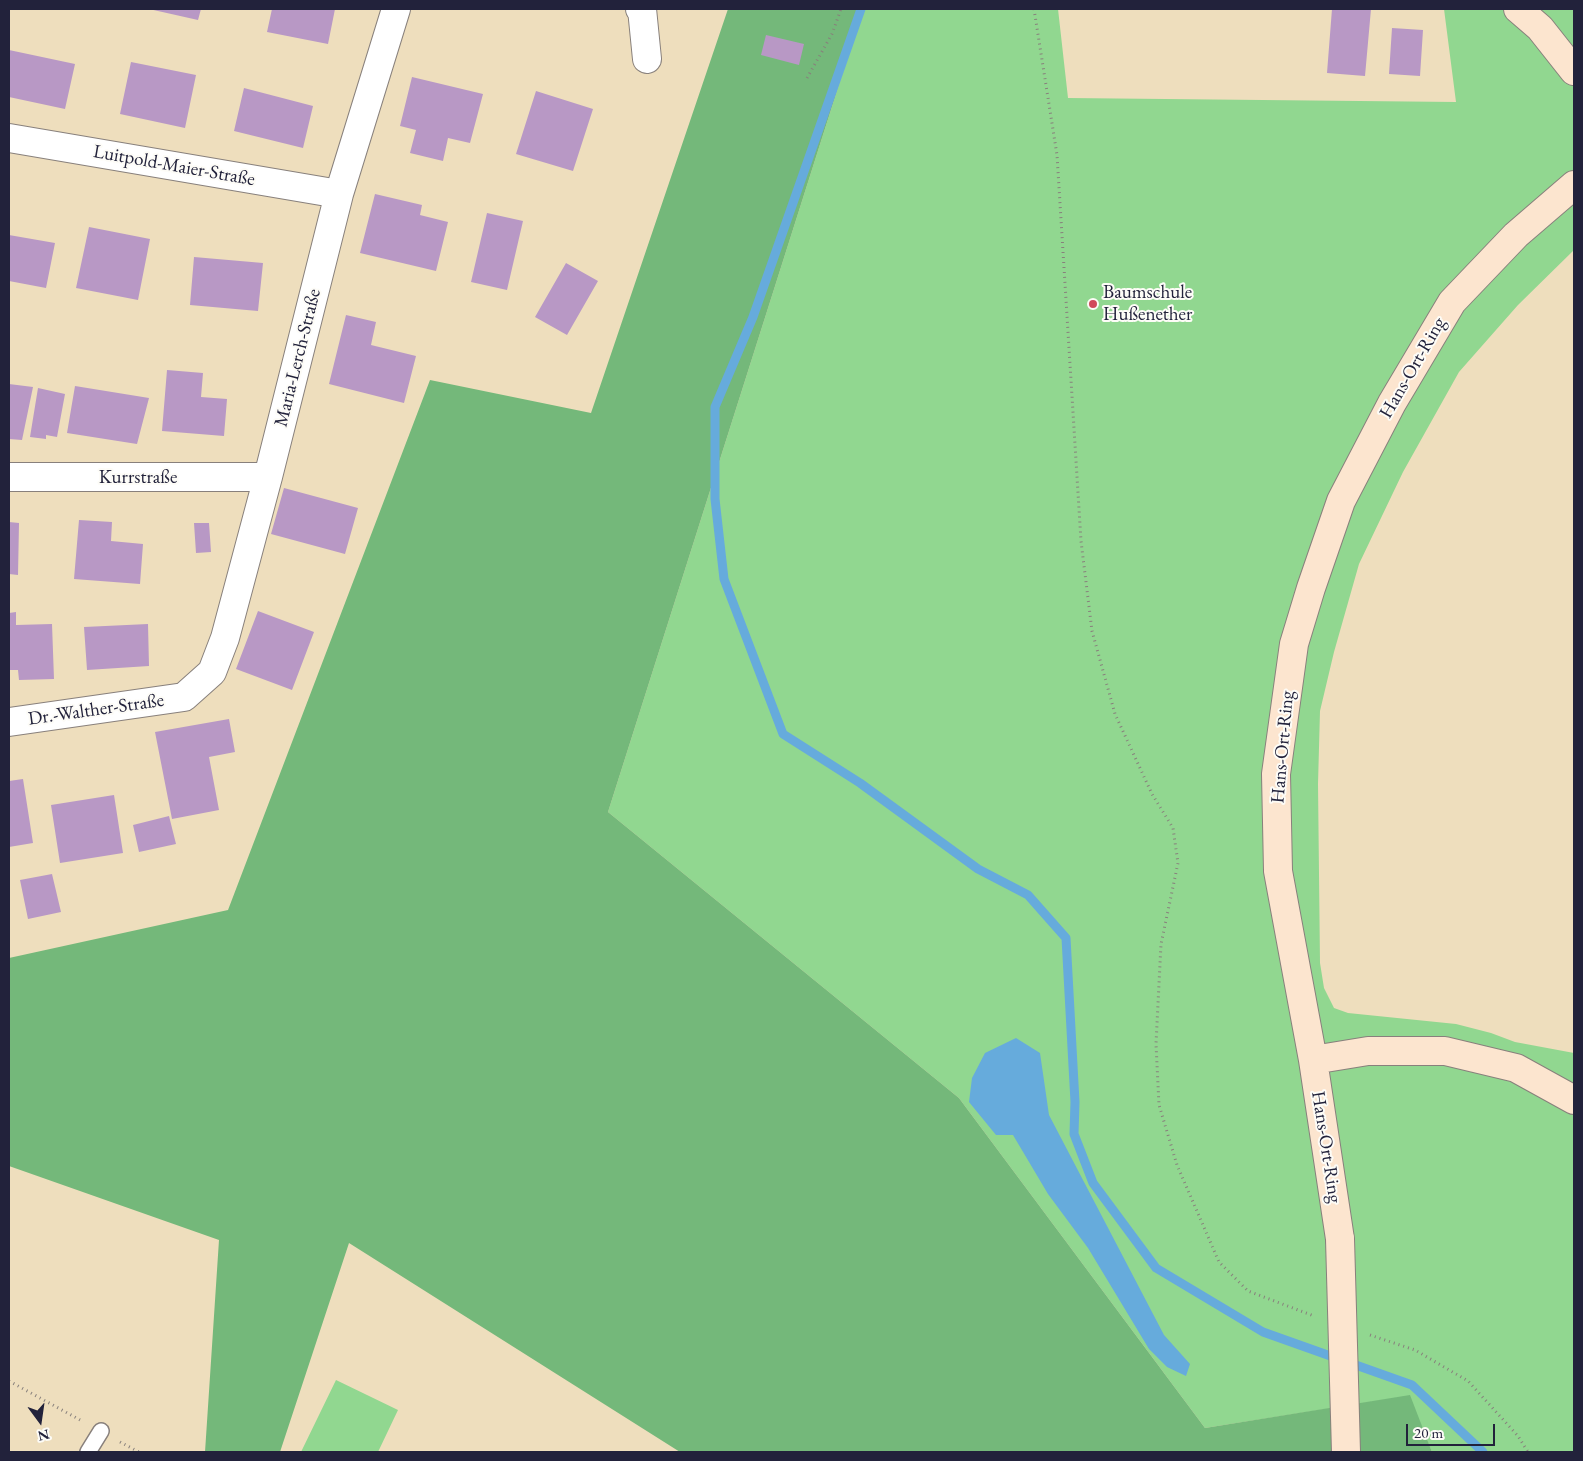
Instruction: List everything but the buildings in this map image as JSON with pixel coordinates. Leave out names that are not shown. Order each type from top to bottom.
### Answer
[{"type":"main road","points":[[1518,9],[1540,28],[1574,71]]},
{"type":"main road","name":"Hans-Ort-Ring","points":[[1346,1452],[1340,1239],[1313,1060],[1278,871],[1276,774],[1294,644],[1341,501],[1392,403],[1452,302],[1516,235],[1574,185]]},
{"type":"main road","points":[[1313,1060],[1368,1051],[1445,1050],[1516,1068],[1574,1100]]},
{"type":"street","name":"Maria-Lerch-Straße","points":[[184,697],[212,672],[225,638],[268,477],[339,194],[396,9]]},
{"type":"street","points":[[640,9],[642,9],[647,59]]},
{"type":"street","name":"Luitpold-Maier-Straße","points":[[9,138],[339,194]]},
{"type":"street","name":"Kurrstraße","points":[[9,477],[268,477]]},
{"type":"street","name":"Dr.-Walther-Straße","points":[[9,722],[184,697]]},
{"type":"lane","points":[[88,1452],[100,1431]]},
{"type":"path","points":[[807,78],[832,34],[841,9]]},
{"type":"path","points":[[1034,9],[1057,155],[1081,541],[1092,631],[1115,714],[1152,794],[1173,828],[1178,863],[1161,944],[1156,1044],[1159,1105],[1177,1165],[1219,1262],[1248,1291],[1323,1319]]},
{"type":"path","points":[[1369,1335],[1415,1350],[1468,1382],[1518,1436],[1528,1452]]},
{"type":"path","points":[[9,1381],[139,1452]]},
{"type":"green space","points":[[728,9],[863,9],[608,812],[959,1098],[1205,1428],[1410,1395],[1432,1452],[680,1452],[349,1243],[280,1452],[205,1452],[219,1240],[9,1166],[9,958],[228,910],[430,380],[591,413]]},
{"type":"green space","points":[[863,9],[1058,9],[1068,98],[1456,102],[1444,9],[1574,9],[1574,250],[1518,305],[1459,372],[1403,472],[1359,564],[1334,652],[1320,711],[1318,784],[1320,963],[1324,988],[1334,1008],[1348,1013],[1456,1024],[1491,1033],[1515,1042],[1574,1053],[1574,1452],[1432,1452],[1409,1396],[1205,1428],[959,1098],[608,812]]},
{"type":"green space","points":[[336,1380],[398,1410],[378,1452],[301,1452]]},
{"type":"water","points":[[1016,1038],[1040,1053],[1049,1115],[1164,1335],[1190,1364],[1186,1376],[1167,1367],[1149,1349],[1088,1248],[1048,1194],[1013,1135],[996,1135],[969,1102],[972,1078],[985,1053]]},
{"type":"waterway","points":[[861,9],[753,317],[715,407],[715,499],[724,579],[783,734],[860,783],[978,869],[1028,895],[1066,938],[1075,1102],[1074,1134],[1093,1183],[1156,1268],[1263,1332],[1412,1385],[1483,1452]]},
{"type":"place","name":"Baumschule Hußenether","points":[[1093,304]]}]
